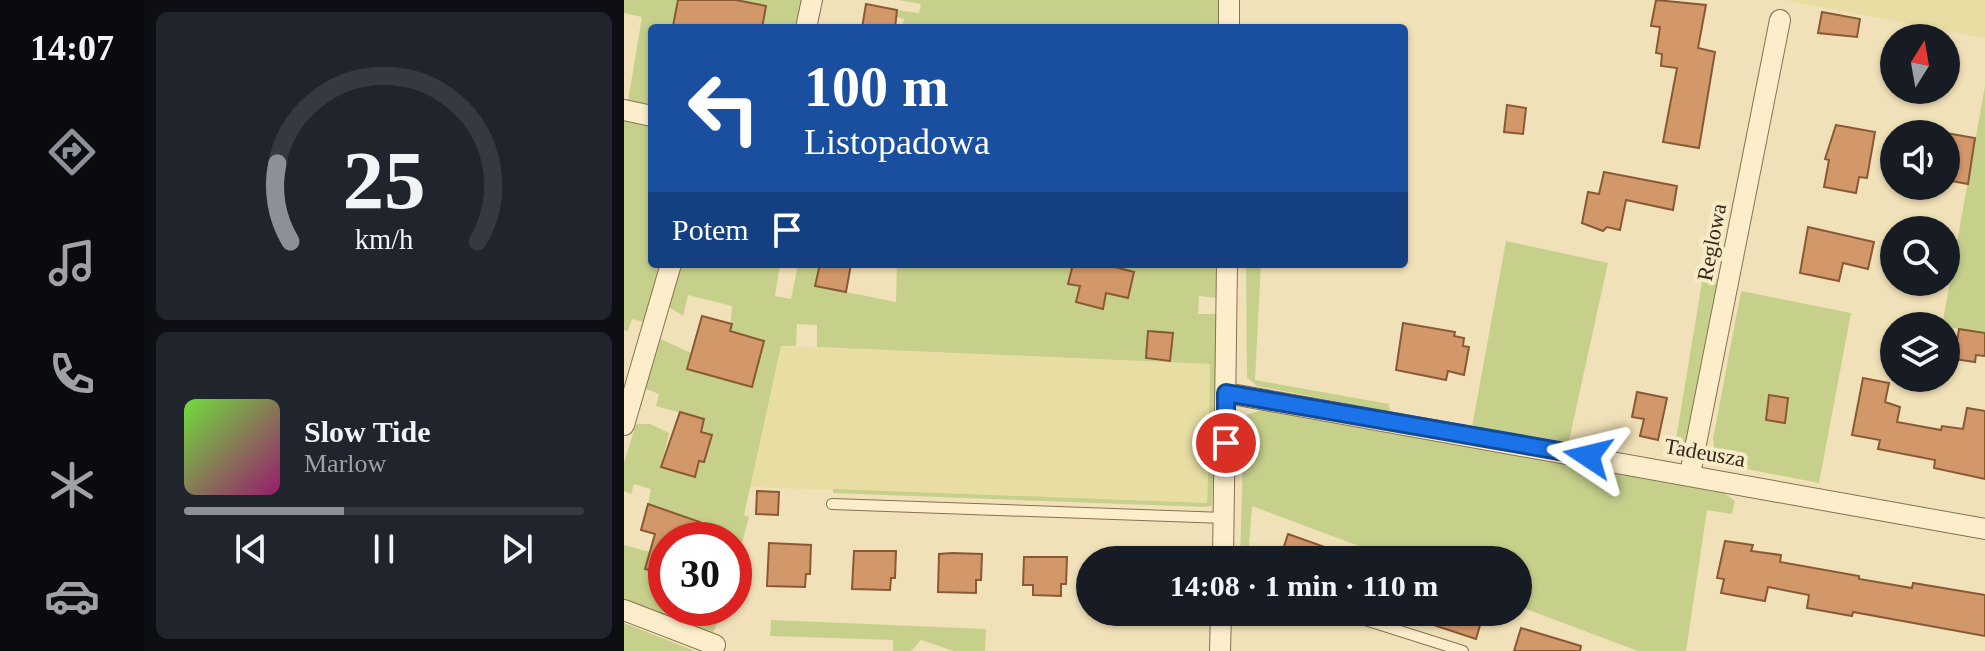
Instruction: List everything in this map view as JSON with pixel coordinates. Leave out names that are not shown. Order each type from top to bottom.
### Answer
[{"type":"street","points":[[807,24],[812,0]]},
{"type":"street","points":[[1229,0],[1229,24]]},
{"type":"street","name":"Reglowa","points":[[1690,474],[1780,20]]},
{"type":"street","points":[[624,110],[648,115]]},
{"type":"street","points":[[624,425],[670,268]]},
{"type":"street","points":[[1224,546],[1227,268]]},
{"type":"street","name":"Tadeusza","points":[[1226,393],[1985,529]]},
{"type":"street","points":[[624,610],[715,645]]},
{"type":"street","points":[[1220,651],[1221,626]]},
{"type":"lane","points":[[832,504],[1225,518]]},
{"type":"lane","points":[[1384,626],[1463,651]]},
{"type":"shaded area","points":[[1786,0],[1985,0],[1985,38],[1960,33],[1960,24],[1911,24]]},
{"type":"shaded area","points":[[781,346],[1211,364],[1207,503],[750,487]]},
{"type":"green space","points":[[624,0],[678,0],[673,24],[648,24],[648,105],[628,101],[642,17],[624,13]]},
{"type":"green space","points":[[736,0],[806,0],[802,24],[763,24],[766,6]]},
{"type":"green space","points":[[898,0],[1221,0],[1221,24],[903,24],[904,19],[896,17],[897,10],[919,13],[921,4]]},
{"type":"green space","points":[[1985,86],[1985,333],[1960,329],[1960,312],[1945,312],[1947,296],[1960,296],[1960,226]]},
{"type":"green space","points":[[624,119],[648,123],[648,268],[664,268],[659,286],[654,285],[644,322],[632,319],[628,331],[624,330]]},
{"type":"green space","points":[[1506,241],[1608,263],[1568,445],[1472,427]]},
{"type":"green space","points":[[678,268],[779,268],[775,296],[791,299],[797,268],[819,268],[816,286],[896,302],[897,268],[1219,268],[1219,298],[1199,296],[1198,314],[1216,314],[1220,323],[1217,432],[1209,431],[1210,364],[817,347],[817,325],[797,324],[796,346],[781,346],[744,515],[749,517],[748,522],[699,522],[648,504],[651,489],[634,484],[631,494],[624,491],[624,463],[636,424],[650,424],[669,433],[661,467],[695,476],[699,461],[704,462],[712,436],[701,432],[704,419],[656,406],[659,394],[646,389],[640,409],[635,411],[654,336],[691,353],[687,369],[751,387],[764,342],[730,331],[732,306],[688,295],[683,316],[666,305]]},
{"type":"green space","points":[[1246,268],[1261,268],[1255,380],[1389,404],[1390,412],[1257,386],[1247,377]]},
{"type":"green space","points":[[1703,276],[1724,280],[1689,444],[1682,456],[1673,457]]},
{"type":"green space","points":[[1741,291],[1851,313],[1819,483],[1716,463],[1713,439]]},
{"type":"green space","points":[[1261,410],[1327,418],[1721,491],[1735,501],[1732,514],[1707,510],[1686,651],[1638,651],[1532,611],[1532,546],[1359,546],[1252,506],[1249,546],[1240,546],[1246,415]]},
{"type":"green space","points":[[1209,451],[1214,453],[1212,506],[1205,507],[833,493],[833,489],[1207,503]]},
{"type":"green space","points":[[624,545],[648,551],[645,569],[648,571],[648,611],[624,602]]},
{"type":"green space","points":[[771,620],[986,629],[985,651],[954,651],[921,640],[911,651],[893,651],[893,640],[770,636]]},
{"type":"green space","points":[[624,623],[695,651],[624,651]]},
{"type":"green space","points":[[688,626],[716,626],[712,635]]},
{"type":"building","points":[[678,0],[736,0],[766,6],[763,24],[673,24]]},
{"type":"building","points":[[1656,0],[1706,5],[1698,48],[1715,52],[1699,148],[1663,142],[1677,68],[1661,66],[1662,54],[1656,53],[1660,27],[1651,26]]},
{"type":"building","points":[[866,4],[897,10],[895,24],[863,24]]},
{"type":"building","points":[[1822,12],[1860,19],[1857,37],[1818,33]]},
{"type":"building","points":[[1507,105],[1526,108],[1523,134],[1504,132]]},
{"type":"building","points":[[1836,125],[1875,132],[1867,178],[1859,177],[1856,193],[1824,187],[1829,160],[1825,159]]},
{"type":"building","points":[[1960,135],[1975,138],[1968,184],[1960,183]]},
{"type":"building","points":[[1604,172],[1677,186],[1673,210],[1626,200],[1620,230],[1607,227],[1603,231],[1582,223],[1588,192],[1599,194]]},
{"type":"building","points":[[1808,227],[1874,242],[1868,269],[1843,263],[1839,281],[1800,273]]},
{"type":"building","points":[[819,268],[850,268],[846,292],[815,286]]},
{"type":"building","points":[[1072,268],[1118,268],[1134,272],[1128,298],[1106,293],[1103,309],[1076,302],[1080,286],[1068,284]]},
{"type":"building","points":[[702,316],[732,324],[730,331],[764,341],[752,387],[687,369]]},
{"type":"building","points":[[1403,323],[1455,332],[1454,336],[1464,338],[1463,346],[1469,347],[1464,375],[1448,371],[1446,380],[1396,370]]},
{"type":"building","points":[[1960,329],[1985,333],[1985,356],[1976,355],[1975,362],[1960,360]]},
{"type":"building","points":[[1148,331],[1173,333],[1170,361],[1146,358]]},
{"type":"building","points":[[1863,378],[1880,381],[1880,392],[1887,392],[1885,402],[1900,407],[1897,422],[1941,430],[1942,426],[1963,429],[1967,408],[1985,411],[1985,479],[1934,468],[1935,460],[1878,449],[1880,440],[1852,435]]},
{"type":"building","points":[[1637,392],[1667,398],[1658,440],[1640,436],[1644,419],[1632,417]]},
{"type":"building","points":[[1769,395],[1788,398],[1785,423],[1766,420]]},
{"type":"building","points":[[680,412],[704,419],[701,432],[712,435],[704,462],[699,461],[695,477],[661,467]]},
{"type":"building","points":[[757,491],[779,492],[778,515],[756,514]]},
{"type":"building","points":[[648,504],[700,522],[648,522],[648,532],[641,530]]},
{"type":"building","points":[[1288,534],[1322,546],[1284,546]]},
{"type":"building","points":[[1725,541],[1753,545],[1751,551],[1781,555],[1780,562],[1859,576],[1859,579],[1912,588],[1913,583],[1985,595],[1985,636],[1853,612],[1852,616],[1807,608],[1809,595],[1768,587],[1765,601],[1721,593],[1724,579],[1717,578]]},
{"type":"building","points":[[769,543],[811,545],[810,574],[806,574],[805,587],[767,586]]},
{"type":"building","points":[[854,551],[896,551],[895,578],[891,578],[890,590],[852,589]]},
{"type":"building","points":[[939,554],[982,554],[981,580],[976,580],[976,593],[938,592]]},
{"type":"building","points":[[1024,557],[1067,557],[1066,584],[1061,584],[1061,596],[1033,595],[1033,585],[1023,585]]},
{"type":"building","points":[[1436,626],[1480,626],[1476,639]]},
{"type":"building","points":[[1521,628],[1581,646],[1580,651],[1514,651]]},
{"type":"route","points":[[1226,443],[1226,393],[1588,456]]}]
